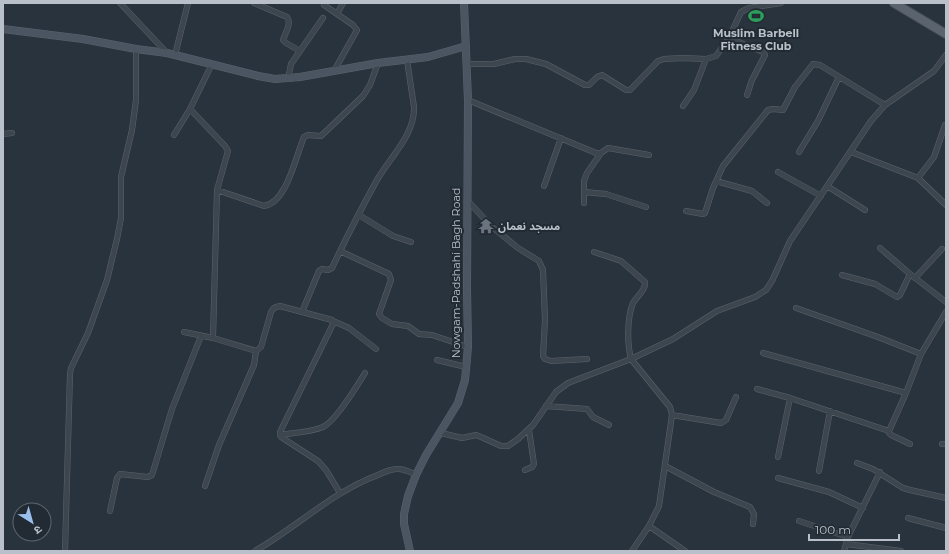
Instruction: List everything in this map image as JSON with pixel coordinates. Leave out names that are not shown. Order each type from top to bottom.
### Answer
[{"type":"main road","name":"Nowgam-Padshahi Bagh Road","points":[[410,551],[404,524],[404,514],[408,496],[416,474],[426,455],[441,433],[458,403],[465,380],[468,347],[468,100],[464,3]]},
{"type":"main road","points":[[900,4],[946,34]]},
{"type":"main road","points":[[3,29],[83,39],[136,49],[168,53],[266,78],[288,79],[378,63],[435,56],[466,46]]},
{"type":"street","points":[[120,3],[168,53]]},
{"type":"street","points":[[176,55],[188,3]]},
{"type":"street","points":[[254,3],[289,19],[284,40],[286,44],[300,51]]},
{"type":"street","points":[[337,14],[343,3]]},
{"type":"street","points":[[466,64],[494,64],[515,59],[526,59],[546,64],[585,85],[589,85],[599,75],[604,75],[628,91],[662,59],[706,59],[716,56],[729,38],[741,12],[744,9],[781,3]]},
{"type":"street","points":[[324,5],[353,25],[357,30],[334,71]]},
{"type":"street","points":[[288,79],[291,64],[323,18]]},
{"type":"street","points":[[729,38],[763,52],[765,55],[746,95]]},
{"type":"street","points":[[65,551],[71,368],[88,333],[107,280],[117,239],[121,218],[121,177],[132,130],[136,100],[136,49]]},
{"type":"street","points":[[441,433],[462,438],[481,436],[505,447],[529,430],[556,392],[568,383],[631,359],[673,339],[717,311],[755,297],[766,290],[772,281],[790,241],[871,121],[885,105],[934,71],[946,55]]},
{"type":"street","points":[[682,106],[694,90],[706,59]]},
{"type":"street","points":[[302,312],[319,271],[322,269],[328,270],[332,268],[380,174],[399,147],[413,120],[414,107],[407,60]]},
{"type":"street","points":[[217,190],[264,206],[272,203],[284,189],[304,137],[308,135],[321,136],[358,102],[367,91],[378,63]]},
{"type":"street","points":[[174,135],[190,109],[212,64]]},
{"type":"street","points":[[686,211],[703,214],[705,213],[711,193],[726,161],[770,109],[783,110],[795,87],[811,66],[816,64],[820,65],[885,105]]},
{"type":"street","points":[[799,152],[818,121],[838,77]]},
{"type":"street","points":[[468,100],[601,154]]},
{"type":"street","points":[[190,109],[225,146],[228,152],[217,190],[212,338]]},
{"type":"street","points":[[918,178],[934,157],[945,125]]},
{"type":"street","points":[[3,134],[12,133]]},
{"type":"street","points":[[544,186],[561,138]]},
{"type":"street","points":[[584,203],[583,185],[586,176],[601,154],[608,148],[650,155]]},
{"type":"street","points":[[851,152],[918,178],[946,205]]},
{"type":"street","points":[[778,172],[821,196]]},
{"type":"street","points":[[716,181],[748,190],[757,194],[767,203]]},
{"type":"street","points":[[827,186],[865,210]]},
{"type":"street","points":[[584,192],[606,194],[646,207]]},
{"type":"street","points":[[467,200],[491,226],[518,248],[539,262],[542,266],[545,320],[543,356],[545,359],[552,361],[587,359]]},
{"type":"street","points":[[359,215],[393,236],[411,242]]},
{"type":"street","points":[[880,248],[912,276],[946,302]]},
{"type":"street","points":[[842,275],[875,284],[897,297],[900,295],[912,276],[942,248]]},
{"type":"street","points":[[340,251],[386,272],[390,276],[391,280],[379,314],[382,318],[395,325],[408,326],[421,334],[432,335],[468,347]]},
{"type":"street","points":[[594,252],[621,261],[645,282],[644,287],[634,303],[630,315],[628,338],[631,359],[668,404],[672,415],[659,506],[649,526],[632,551]]},
{"type":"street","points":[[205,486],[222,438],[254,365],[256,351],[261,347],[273,309],[280,306],[330,318],[333,321],[349,328],[376,349]]},
{"type":"street","points":[[796,308],[921,354]]},
{"type":"street","points":[[889,431],[921,354],[946,312]]},
{"type":"street","points":[[280,435],[280,429],[332,326],[333,321]]},
{"type":"street","points":[[184,332],[212,338],[256,351]]},
{"type":"street","points":[[110,511],[117,478],[120,474],[148,478],[152,475],[172,409],[201,336]]},
{"type":"street","points":[[763,353],[906,393]]},
{"type":"street","points":[[437,360],[466,368]]},
{"type":"street","points":[[280,435],[321,428],[327,424],[335,416],[365,373]]},
{"type":"street","points":[[757,389],[790,398],[889,431],[888,433],[891,435],[910,444]]},
{"type":"street","points":[[672,415],[722,423],[726,420],[736,397]]},
{"type":"street","points":[[778,457],[790,398]]},
{"type":"street","points":[[546,406],[587,409],[593,417],[609,425]]},
{"type":"street","points":[[819,471],[830,412]]},
{"type":"street","points":[[525,470],[532,467],[534,463],[529,430]]},
{"type":"street","points":[[280,435],[318,461],[326,470],[340,493]]},
{"type":"street","points":[[857,463],[880,472],[903,488],[946,498]]},
{"type":"street","points":[[665,466],[714,492],[750,507],[754,514],[753,524]]},
{"type":"street","points":[[255,551],[269,543],[340,493],[368,478],[394,469],[404,469],[416,474]]},
{"type":"street","points":[[844,551],[848,537],[880,472]]},
{"type":"street","points":[[778,478],[829,492],[863,508]]},
{"type":"street","points":[[908,518],[946,528]]},
{"type":"street","points":[[799,521],[848,537]]},
{"type":"street","points":[[649,526],[685,551]]},
{"type":"street","points":[[846,544],[901,551]]},
{"type":"place","name":"Muslim Barbell Fitness Club","points":[[756,16]]},
{"type":"place","name":"مسجد نعمان","points":[[486,226]]}]
